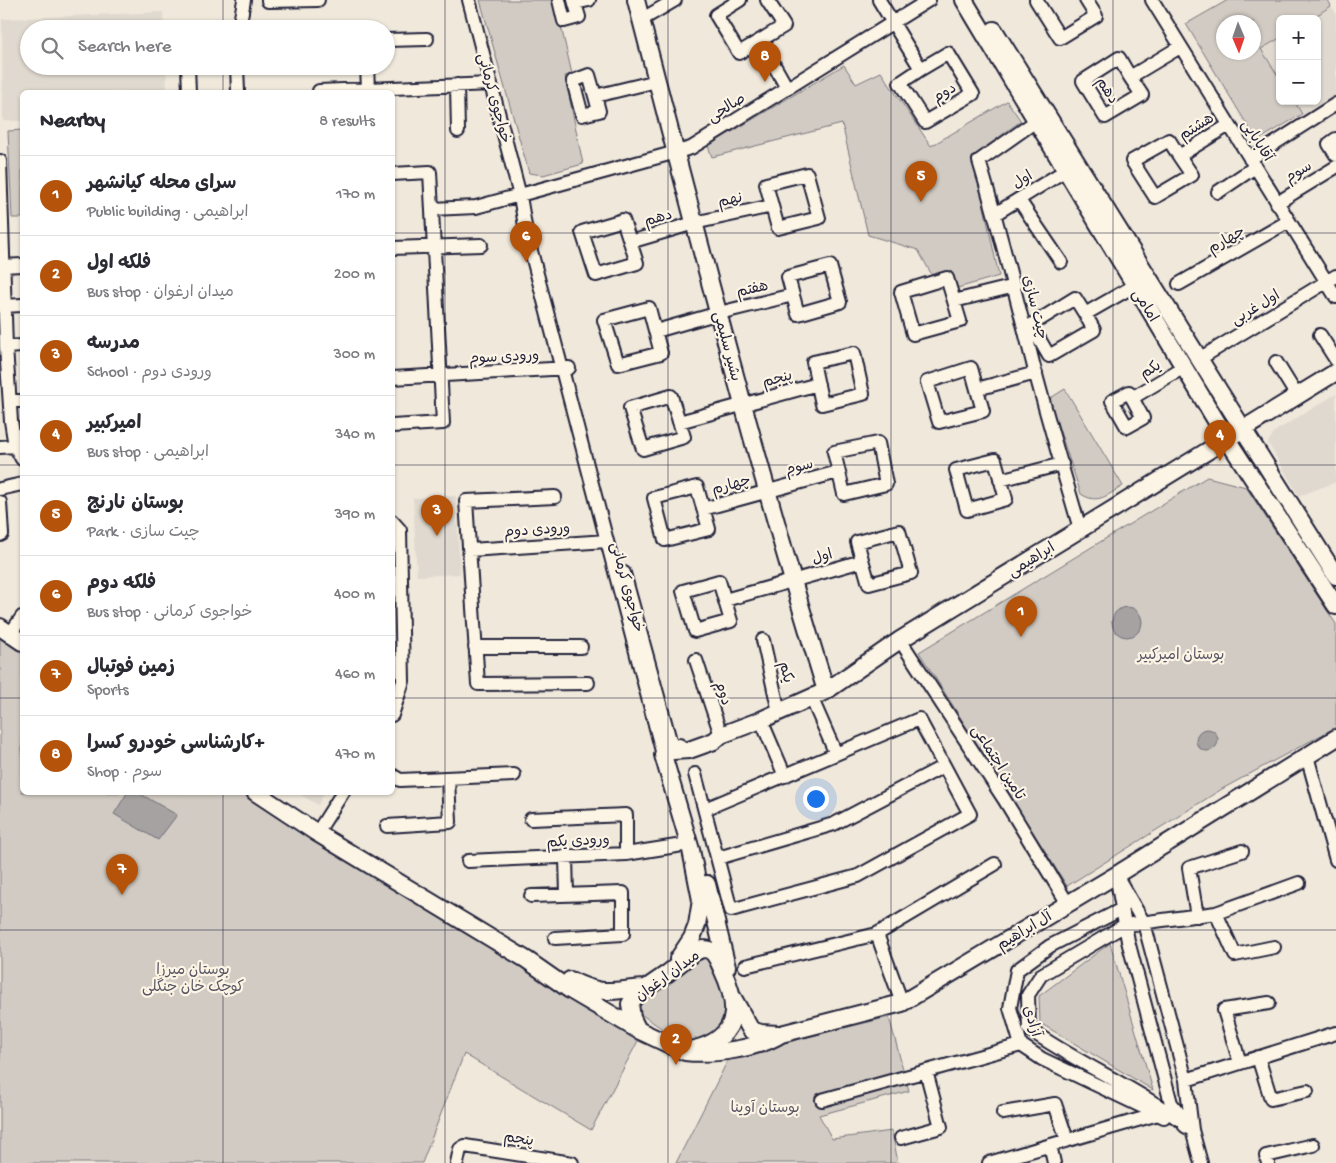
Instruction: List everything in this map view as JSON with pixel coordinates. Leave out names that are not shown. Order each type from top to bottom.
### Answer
[{"type":"main road","name":"بشیر سلیمی","points":[[636,0],[694,224],[792,582],[819,694]]},
{"type":"main road","name":"امامی","points":[[964,0],[1227,439],[1336,606]]},
{"type":"main road","name":"امامی","points":[[976,0],[1336,576]]},
{"type":"main road","points":[[1184,367],[1199,359]]},
{"type":"main road","name":"ابراهیمی","points":[[668,753],[686,743],[711,734],[721,735],[761,720],[819,694],[900,640],[1336,372]]},
{"type":"main road","name":"آل ابراهیم","points":[[685,1052],[703,1054],[721,1052],[770,1041],[781,1034],[902,1003],[1116,876],[1336,738]]},
{"type":"main road","name":"خواجوی کرمانی","points":[[668,753],[701,900],[699,918],[692,938],[670,970]]},
{"type":"main road","name":"خواجوی کرمانی","points":[[668,753],[725,956],[727,980]]},
{"type":"main road","points":[[260,795],[527,960],[570,990],[638,1030],[685,1052]]},
{"type":"main road","name":"میدان ارغوان","points":[[638,1030],[632,1018],[630,1004],[636,995],[696,951],[708,949],[716,957],[727,980],[732,998],[731,1021],[727,1030],[710,1044],[685,1052]]},
{"type":"main road","points":[[527,960],[594,990],[609,992],[647,987]]},
{"type":"main road","points":[[732,998],[751,1030],[761,1034],[781,1034]]},
{"type":"street","points":[[240,20],[244,0]]},
{"type":"street","points":[[268,0],[318,0]]},
{"type":"street","name":"خواجوی کرمانی","points":[[469,0],[520,196],[532,229],[607,541],[668,753]]},
{"type":"street","points":[[559,0],[564,22],[579,17],[575,2],[589,0]]},
{"type":"street","points":[[641,20],[675,0]]},
{"type":"street","points":[[740,0],[716,15],[739,53],[761,42],[784,26],[767,0]]},
{"type":"street","points":[[879,0],[892,23]]},
{"type":"street","name":"صالحی","points":[[432,209],[476,207],[691,148],[929,0]]},
{"type":"street","points":[[1036,0],[1060,38],[1096,16],[1086,0]]},
{"type":"street","name":"آقابابایی","points":[[1152,0],[1289,221],[1331,279],[1336,297]]},
{"type":"street","name":"دوم","points":[[892,23],[921,69]]},
{"type":"street","points":[[395,40],[427,39]]},
{"type":"street","points":[[761,42],[787,88]]},
{"type":"street","name":"دهم","points":[[1130,77],[1180,46]]},
{"type":"street","name":"دوم","points":[[948,53],[973,94],[925,122],[900,83],[921,69],[948,53]]},
{"type":"street","name":"دهم","points":[[1119,58],[1130,77],[1142,95],[1105,117],[1083,81],[1119,58]]},
{"type":"street","points":[[188,75],[189,90]]},
{"type":"street","points":[[237,75],[238,90]]},
{"type":"street","points":[[367,75],[368,89]]},
{"type":"street","points":[[595,96],[657,81]]},
{"type":"street","points":[[352,90],[491,84]]},
{"type":"street","points":[[457,85],[458,131]]},
{"type":"street","points":[[1218,192],[1253,163],[1336,104]]},
{"type":"street","name":"چیت سازی","points":[[1036,120],[979,161],[1015,286],[1036,373],[1080,529]]},
{"type":"street","name":"هشتم","points":[[1179,156],[1229,124]]},
{"type":"street","points":[[1336,139],[1329,144],[1336,155]]},
{"type":"street","name":"هشتم","points":[[1169,140],[1179,156],[1192,175],[1154,197],[1132,161],[1169,140]]},
{"type":"street","points":[[0,161],[6,347],[16,401],[15,446],[20,455]]},
{"type":"street","name":"سوم","points":[[1278,203],[1336,167]]},
{"type":"street","name":"اول","points":[[995,214],[1066,170]]},
{"type":"street","points":[[395,174],[430,172],[443,423],[395,426]]},
{"type":"street","points":[[807,174],[819,218],[778,228],[772,206],[766,184],[807,174]]},
{"type":"street","points":[[1020,200],[1061,262]]},
{"type":"street","name":"نهم","points":[[694,224],[772,206]]},
{"type":"street","points":[[624,220],[630,242],[636,263],[596,275],[582,232],[624,220]]},
{"type":"street","name":"چهارم","points":[[1179,284],[1289,221]]},
{"type":"street","name":"دهم","points":[[630,242],[694,224]]},
{"type":"street","points":[[395,248],[482,245]]},
{"type":"street","points":[[3,266],[20,265]]},
{"type":"street","points":[[830,266],[840,302],[798,314],[793,296],[788,277],[830,266]]},
{"type":"street","points":[[947,278],[954,301],[960,321],[913,334],[901,292],[947,278]]},
{"type":"street","name":"اول غربی","points":[[1199,359],[1331,279]]},
{"type":"street","points":[[954,301],[1015,286]]},
{"type":"street","points":[[1085,314],[1134,286]]},
{"type":"street","name":"هفتم","points":[[719,313],[793,296]]},
{"type":"street","points":[[1075,298],[1085,314],[1094,330],[1049,356],[1032,325],[1075,298]]},
{"type":"street","points":[[4,306],[20,305]]},
{"type":"street","points":[[649,308],[656,331],[661,353],[618,364],[604,320],[649,308]]},
{"type":"street","points":[[656,331],[719,313]]},
{"type":"street","points":[[1320,335],[1336,360]]},
{"type":"street","points":[[6,347],[20,346]]},
{"type":"street","points":[[854,353],[863,394],[822,404],[818,384],[813,362],[854,353]]},
{"type":"street","points":[[1276,362],[1297,396]]},
{"type":"street","name":"یکم","points":[[1132,398],[1184,367]]},
{"type":"street","name":"خواجوی کرمانی","points":[[565,368],[668,753]]},
{"type":"street","name":"ورودی سوم","points":[[395,378],[565,368]]},
{"type":"street","points":[[971,368],[977,389],[984,411],[939,422],[927,382],[971,368]]},
{"type":"street","points":[[977,389],[1036,373]]},
{"type":"street","name":"پنجم","points":[[679,422],[818,384]]},
{"type":"street","points":[[671,396],[679,422],[684,437],[643,448],[630,408],[671,396]]},
{"type":"street","points":[[878,442],[886,484],[844,494],[838,472],[834,452],[878,442]]},
{"type":"street","points":[[0,446],[15,446]]},
{"type":"street","points":[[995,460],[1000,480],[1006,499],[967,510],[956,470],[995,460]]},
{"type":"street","points":[[1000,480],[1062,464]]},
{"type":"street","name":"سوم","points":[[768,492],[838,472]]},
{"type":"street","points":[[0,489],[20,484]]},
{"type":"street","points":[[697,487],[703,509],[709,529],[665,540],[654,498],[697,487]]},
{"type":"street","name":"چهارم","points":[[703,509],[768,492]]},
{"type":"street","points":[[555,497],[466,501],[478,684],[588,683]]},
{"type":"street","points":[[0,502],[2,534],[0,534]]},
{"type":"street","points":[[395,524],[400,530],[396,557],[397,604],[403,681],[395,706]]},
{"type":"street","points":[[900,531],[911,573],[869,584],[862,561],[857,542],[900,531]]},
{"type":"street","name":"ورودی دوم","points":[[470,550],[607,541]]},
{"type":"street","name":"اول","points":[[792,582],[862,561]]},
{"type":"street","points":[[719,581],[725,600],[731,621],[695,631],[684,591],[719,581]]},
{"type":"street","points":[[725,600],[792,582]]},
{"type":"street","points":[[11,635],[20,619]]},
{"type":"street","name":"یکم","points":[[763,640],[779,712]]},
{"type":"street","name":"تامین اجتماعی","points":[[900,640],[1004,799],[1068,904]]},
{"type":"street","points":[[475,647],[581,647]]},
{"type":"street","name":"دوم","points":[[696,660],[721,735]]},
{"type":"street","points":[[819,694],[836,754]]},
{"type":"street","points":[[695,774],[731,910],[858,876],[970,814],[919,719],[705,809]]},
{"type":"street","points":[[761,720],[785,776]]},
{"type":"street","points":[[1307,756],[1336,860]]},
{"type":"street","points":[[718,858],[834,824],[944,766]]},
{"type":"street","points":[[395,777],[400,780],[514,775]]},
{"type":"street","points":[[387,826],[450,822],[448,778]]},
{"type":"street","points":[[317,832],[341,795]]},
{"type":"street","points":[[531,819],[626,815],[626,854]]},
{"type":"street","name":"ورودی یکم","points":[[468,861],[626,854],[689,844]]},
{"type":"street","points":[[1197,916],[1189,868],[1242,851]]},
{"type":"street","points":[[566,857],[567,895]]},
{"type":"street","points":[[745,966],[877,934],[995,864]]},
{"type":"street","points":[[1116,876],[1128,941],[1171,1103],[1192,1130]]},
{"type":"street","points":[[1116,876],[1144,923],[1186,1080],[1192,1130],[1201,1163]]},
{"type":"street","points":[[1192,1130],[1153,1102],[1050,1044],[1029,1029],[1028,995],[1040,975],[1125,925],[1216,914],[1299,883]]},
{"type":"street","points":[[531,896],[623,893],[624,934],[555,938]]},
{"type":"street","name":"آزادی","points":[[1122,909],[1050,946],[1017,970],[1010,1008],[1021,1045],[1042,1059],[1192,1130]]},
{"type":"street","points":[[1216,914],[1234,956],[1274,947]]},
{"type":"street","points":[[877,934],[902,1003]]},
{"type":"street","points":[[1240,1063],[1224,1010],[1270,1002]]},
{"type":"street","points":[[1186,1080],[1336,1033]]},
{"type":"street","points":[[822,1100],[1021,1045]]},
{"type":"street","points":[[1258,1057],[1271,1099],[1307,1090]]},
{"type":"street","points":[[901,1138],[942,1127],[926,1071]]},
{"type":"street","points":[[1003,1113],[1056,1104],[1067,1140]]},
{"type":"street","points":[[989,1163],[1158,1114]]},
{"type":"street","points":[[1050,1145],[1054,1163]]},
{"type":"street","points":[[1268,1163],[1266,1156],[1313,1145]]},
{"type":"street","name":"پنجم","points":[[457,1163],[462,1147],[572,1163]]},
{"type":"shaded area","points":[[1331,6],[1336,13],[1336,96],[1321,105],[1321,15],[1317,15]]},
{"type":"shaded area","points":[[163,12],[163,20],[20,20],[20,75],[166,75],[167,90],[20,90],[20,121],[3,121],[2,19]]},
{"type":"shaded area","points":[[1276,41],[1276,73],[1261,50]]},
{"type":"shaded area","points":[[1297,105],[1320,105],[1303,115]]},
{"type":"shaded area","points":[[1336,394],[1336,482],[1299,496],[1268,443],[1274,432]]},
{"type":"shaded area","points":[[456,496],[460,574],[417,576],[413,498]]},
{"type":"shaded area","points":[[1127,607],[1138,611],[1142,622],[1138,633],[1127,637],[1116,633],[1112,622],[1116,611]]},
{"type":"shaded area","points":[[1207,729],[1215,732],[1218,740],[1215,748],[1207,751],[1199,748],[1196,740],[1199,732]]},
{"type":"shaded area","points":[[126,795],[142,795],[177,815],[158,840],[114,814]]},
{"type":"shaded area","points":[[301,795],[323,795],[318,805]]},
{"type":"green space","points":[[480,0],[555,0],[572,74],[565,76],[583,164],[543,175],[529,173]]},
{"type":"green space","points":[[1228,0],[1328,0],[1331,6],[1317,15],[1276,15],[1276,40],[1261,49],[1276,73],[1276,105],[1296,105],[1302,114],[1257,141],[1186,24]]},
{"type":"green space","points":[[844,65],[856,84],[881,72],[931,146],[1007,101],[1021,121],[973,156],[999,276],[954,289],[933,277],[918,250],[868,235],[842,124],[712,157],[708,146]]},
{"type":"green space","points":[[20,130],[20,218],[12,218],[8,131]]},
{"type":"green space","points":[[1065,389],[1123,486],[1102,498],[1092,499],[1081,494],[1049,399]]},
{"type":"green space","name":"بوستان امیرکبیر","points":[[1207,477],[1246,487],[1336,624],[1336,727],[1222,789],[1067,886],[919,652]]},
{"type":"green space","name":"بوستان میرزا کوچک خان جنگلی","points":[[0,636],[20,650],[20,795],[251,795],[640,1037],[591,1130],[464,1054],[422,1163],[0,1163]]},
{"type":"green space","points":[[1110,943],[1153,1090],[1040,1023],[1039,996]]},
{"type":"green space","points":[[697,955],[708,955],[726,1001],[725,1019],[715,1033],[697,1042],[687,1042],[679,1040],[636,1011],[638,999],[672,982],[686,970]]},
{"type":"green space","name":"بوستان آوینا","points":[[889,1017],[909,1091],[819,1115],[832,1139],[892,1131],[898,1163],[676,1163],[730,1056]]},
{"type":"place","name":"کارشناسی خودرو کسرا+","points":[[765,82]]},
{"type":"place","name":"بوستان نارنج","points":[[921,202]]},
{"type":"place","name":"فلکه دوم","points":[[526,262]]},
{"type":"place","name":"امیرکبیر","points":[[1220,461]]},
{"type":"place","name":"مدرسه","points":[[437,536]]},
{"type":"place","name":"سرای محله کیانشهر","points":[[1021,637]]},
{"type":"place","name":"زمین فوتبال","points":[[122,895]]},
{"type":"place","name":"فلکه اول","points":[[676,1065]]}]
